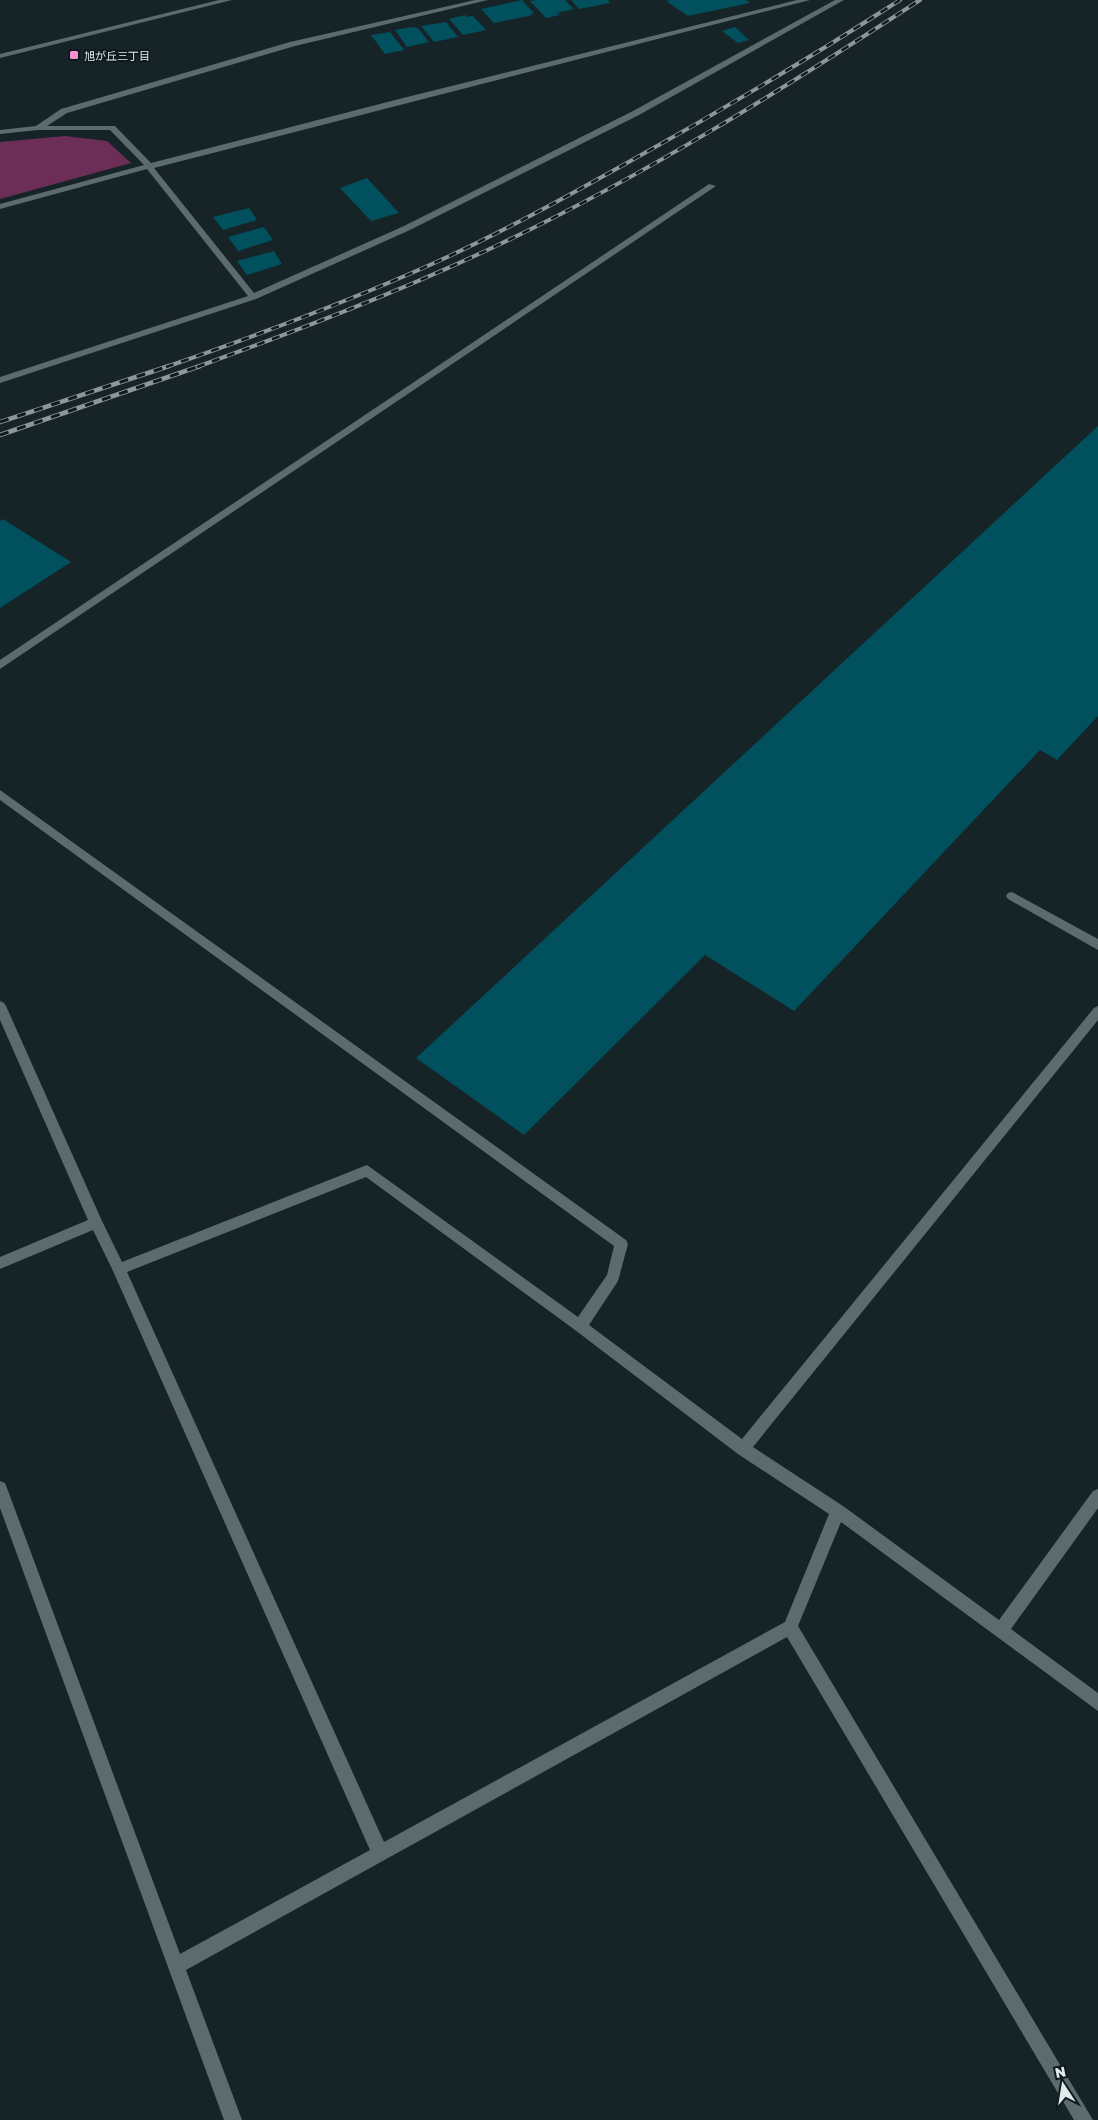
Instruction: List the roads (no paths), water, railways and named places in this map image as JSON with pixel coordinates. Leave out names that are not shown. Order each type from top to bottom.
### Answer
[{"type":"street","points":[[0,56],[228,0]]},
{"type":"street","points":[[38,128],[64,112],[293,44],[468,2],[484,0]]},
{"type":"street","points":[[0,207],[463,84],[806,0]]},
{"type":"street","points":[[0,368],[3,379],[253,297],[407,228],[636,113],[840,0]]},
{"type":"street","points":[[0,132],[38,128],[112,128],[149,166],[253,297]]},
{"type":"street","points":[[0,665],[712,186]]},
{"type":"street","points":[[0,794],[621,1244],[613,1278],[580,1326]]},
{"type":"street","points":[[1012,896],[1098,945]]},
{"type":"street","points":[[0,1006],[380,1854]]},
{"type":"street","points":[[743,1449],[1098,1011]]},
{"type":"street","points":[[119,1269],[368,1171],[580,1326],[743,1449],[838,1511],[1098,1703]]},
{"type":"street","points":[[0,1263],[96,1223]]},
{"type":"street","points":[[0,1488],[233,2120]]},
{"type":"street","points":[[1001,1630],[1098,1496]]},
{"type":"street","points":[[176,1966],[790,1627],[838,1511]]},
{"type":"street","points":[[790,1627],[1084,2120]]},
{"type":"railway","points":[[166,367],[333,306],[483,240],[609,173],[701,121],[801,62],[900,0]]},
{"type":"railway","points":[[197,367],[385,295],[459,263],[551,219],[605,191],[712,130],[920,0]]},
{"type":"railway","points":[[0,435],[200,366]]},
{"type":"railway","points":[[0,422],[166,367]]},
{"type":"place","name":"旭が丘三丁目","points":[[74,55]]}]
